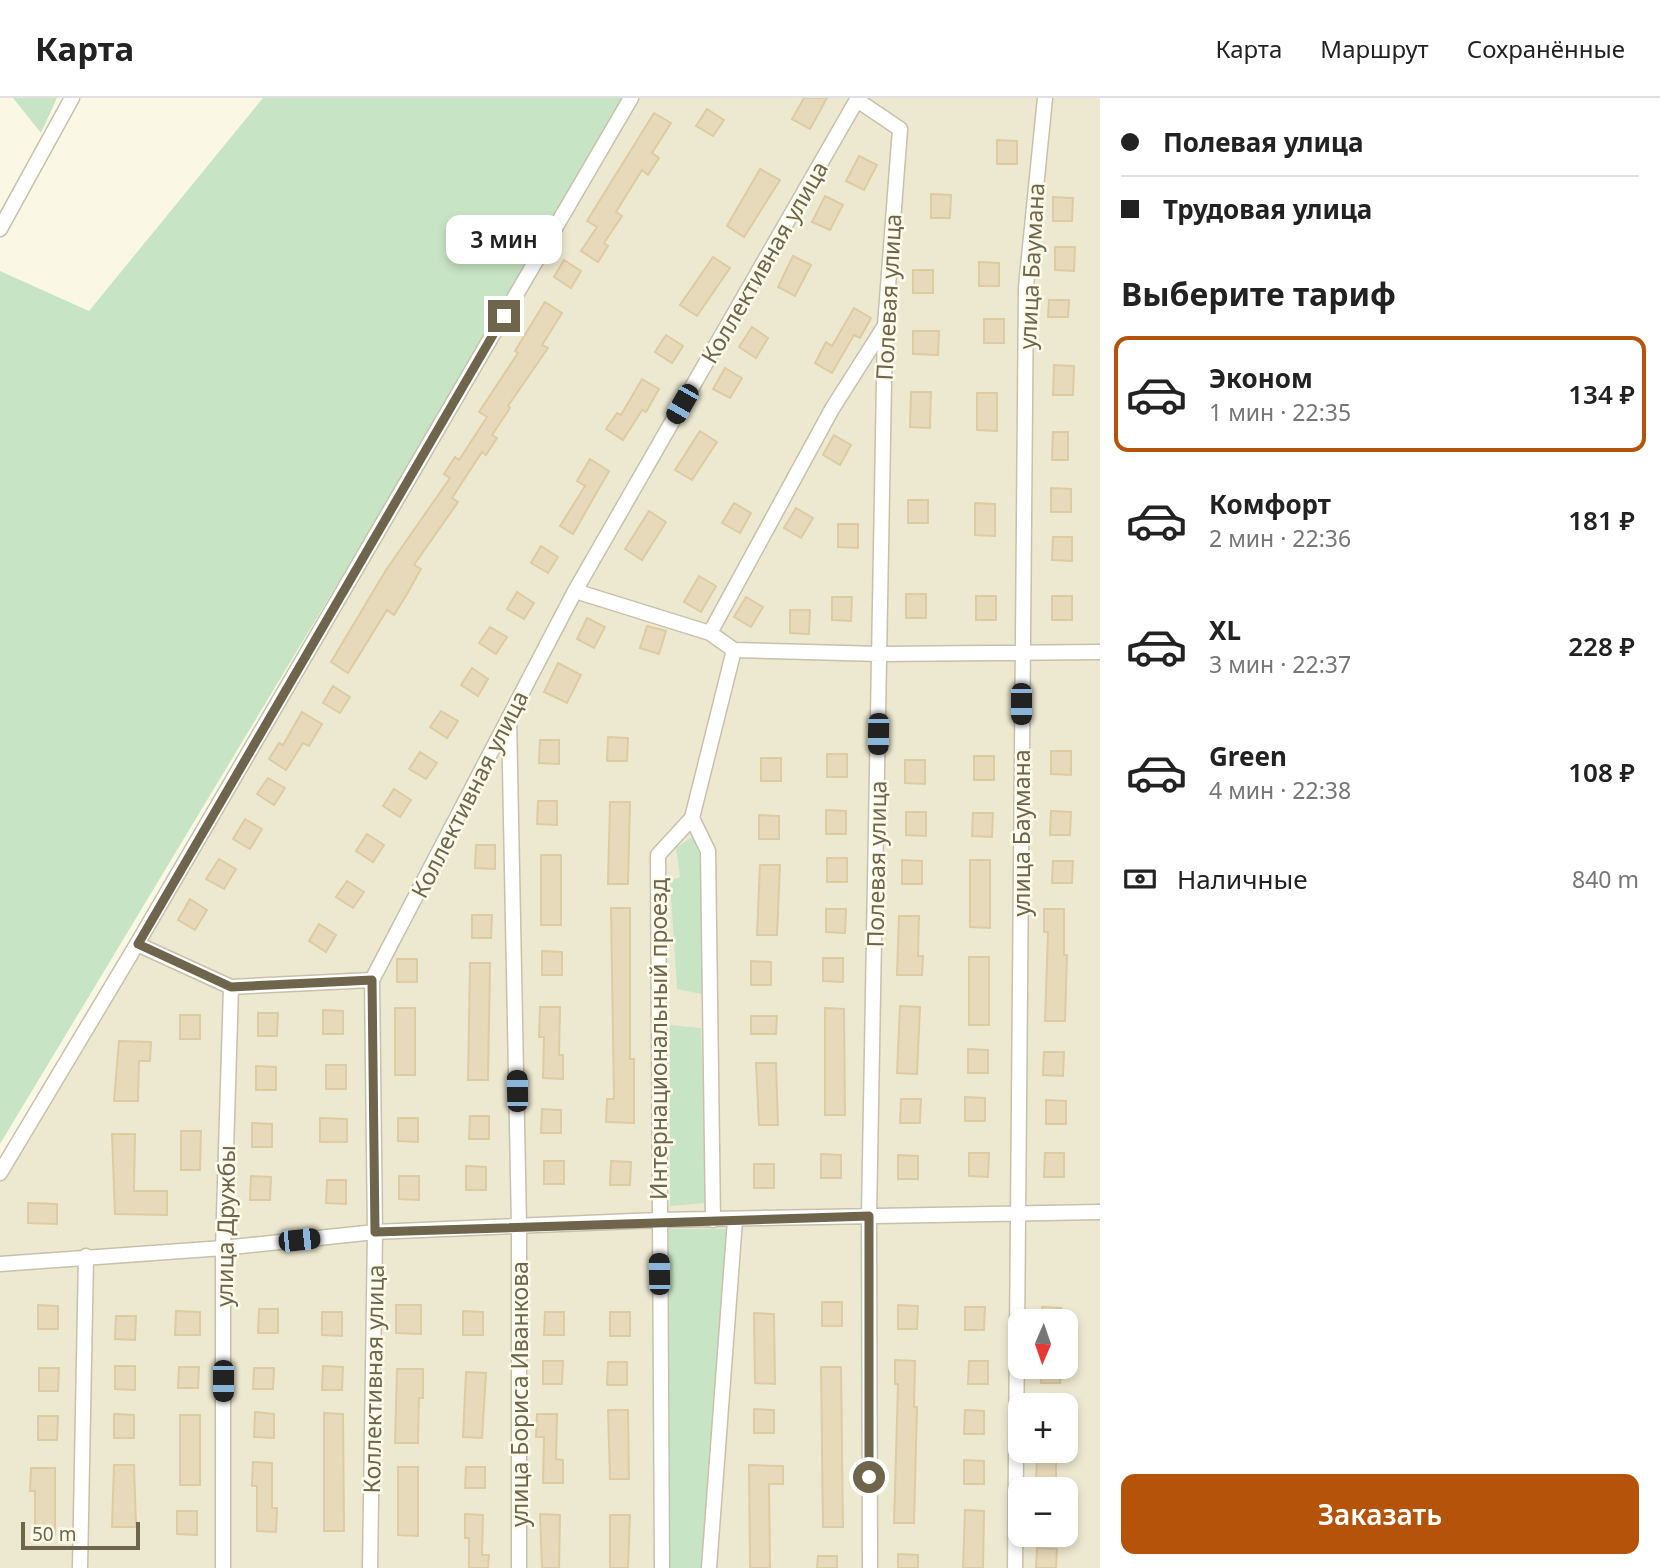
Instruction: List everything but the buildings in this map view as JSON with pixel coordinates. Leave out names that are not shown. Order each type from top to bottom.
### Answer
[{"type":"street","points":[[0,229],[72,98]]},
{"type":"street","points":[[0,1173],[138,944],[631,98]]},
{"type":"street","name":"улица Баумана","points":[[1015,1568],[1027,287],[1045,98]]},
{"type":"street","name":"Полевая улица","points":[[858,99],[900,129],[885,326],[869,1216],[870,1568]]},
{"type":"street","name":"Коллективная улица","points":[[370,1568],[375,1232],[372,980],[575,591],[858,99]]},
{"type":"street","points":[[710,633],[832,409],[885,326]]},
{"type":"street","points":[[575,591],[710,633],[734,650],[880,654],[1100,652]]},
{"type":"street","name":"Интернациональный проезд","points":[[662,1568],[658,855],[692,818],[734,650]]},
{"type":"street","name":"улица Бориса Иванкова","points":[[509,716],[519,1226],[519,1568]]},
{"type":"street","points":[[692,818],[708,851],[713,1220]]},
{"type":"street","points":[[138,944],[231,987],[372,980]]},
{"type":"street","name":"улица Дружбы","points":[[223,1568],[223,1248],[231,987]]},
{"type":"street","points":[[0,1264],[223,1248],[375,1232],[658,1220],[1100,1212]]},
{"type":"street","points":[[709,1568],[735,1220]]},
{"type":"street","points":[[80,1568],[86,1256]]},
{"type":"shaded area","points":[[636,98],[1100,98],[1100,1568],[0,1568],[0,1159]]},
{"type":"green space","points":[[13,98],[57,98],[41,133]]},
{"type":"green space","points":[[263,98],[630,98],[0,1144],[0,271],[89,311]]},
{"type":"green space","points":[[692,837],[702,851],[702,994],[677,989],[670,881],[680,877],[676,848]]},
{"type":"green space","points":[[670,1025],[701,1028],[707,1203],[670,1206]]},
{"type":"green space","points":[[668,1229],[727,1229],[701,1568],[670,1568]]},
{"type":"route","points":[[504,316],[138,944],[231,987],[372,980],[375,1232],[658,1220],[869,1216],[869,1477]]}]
